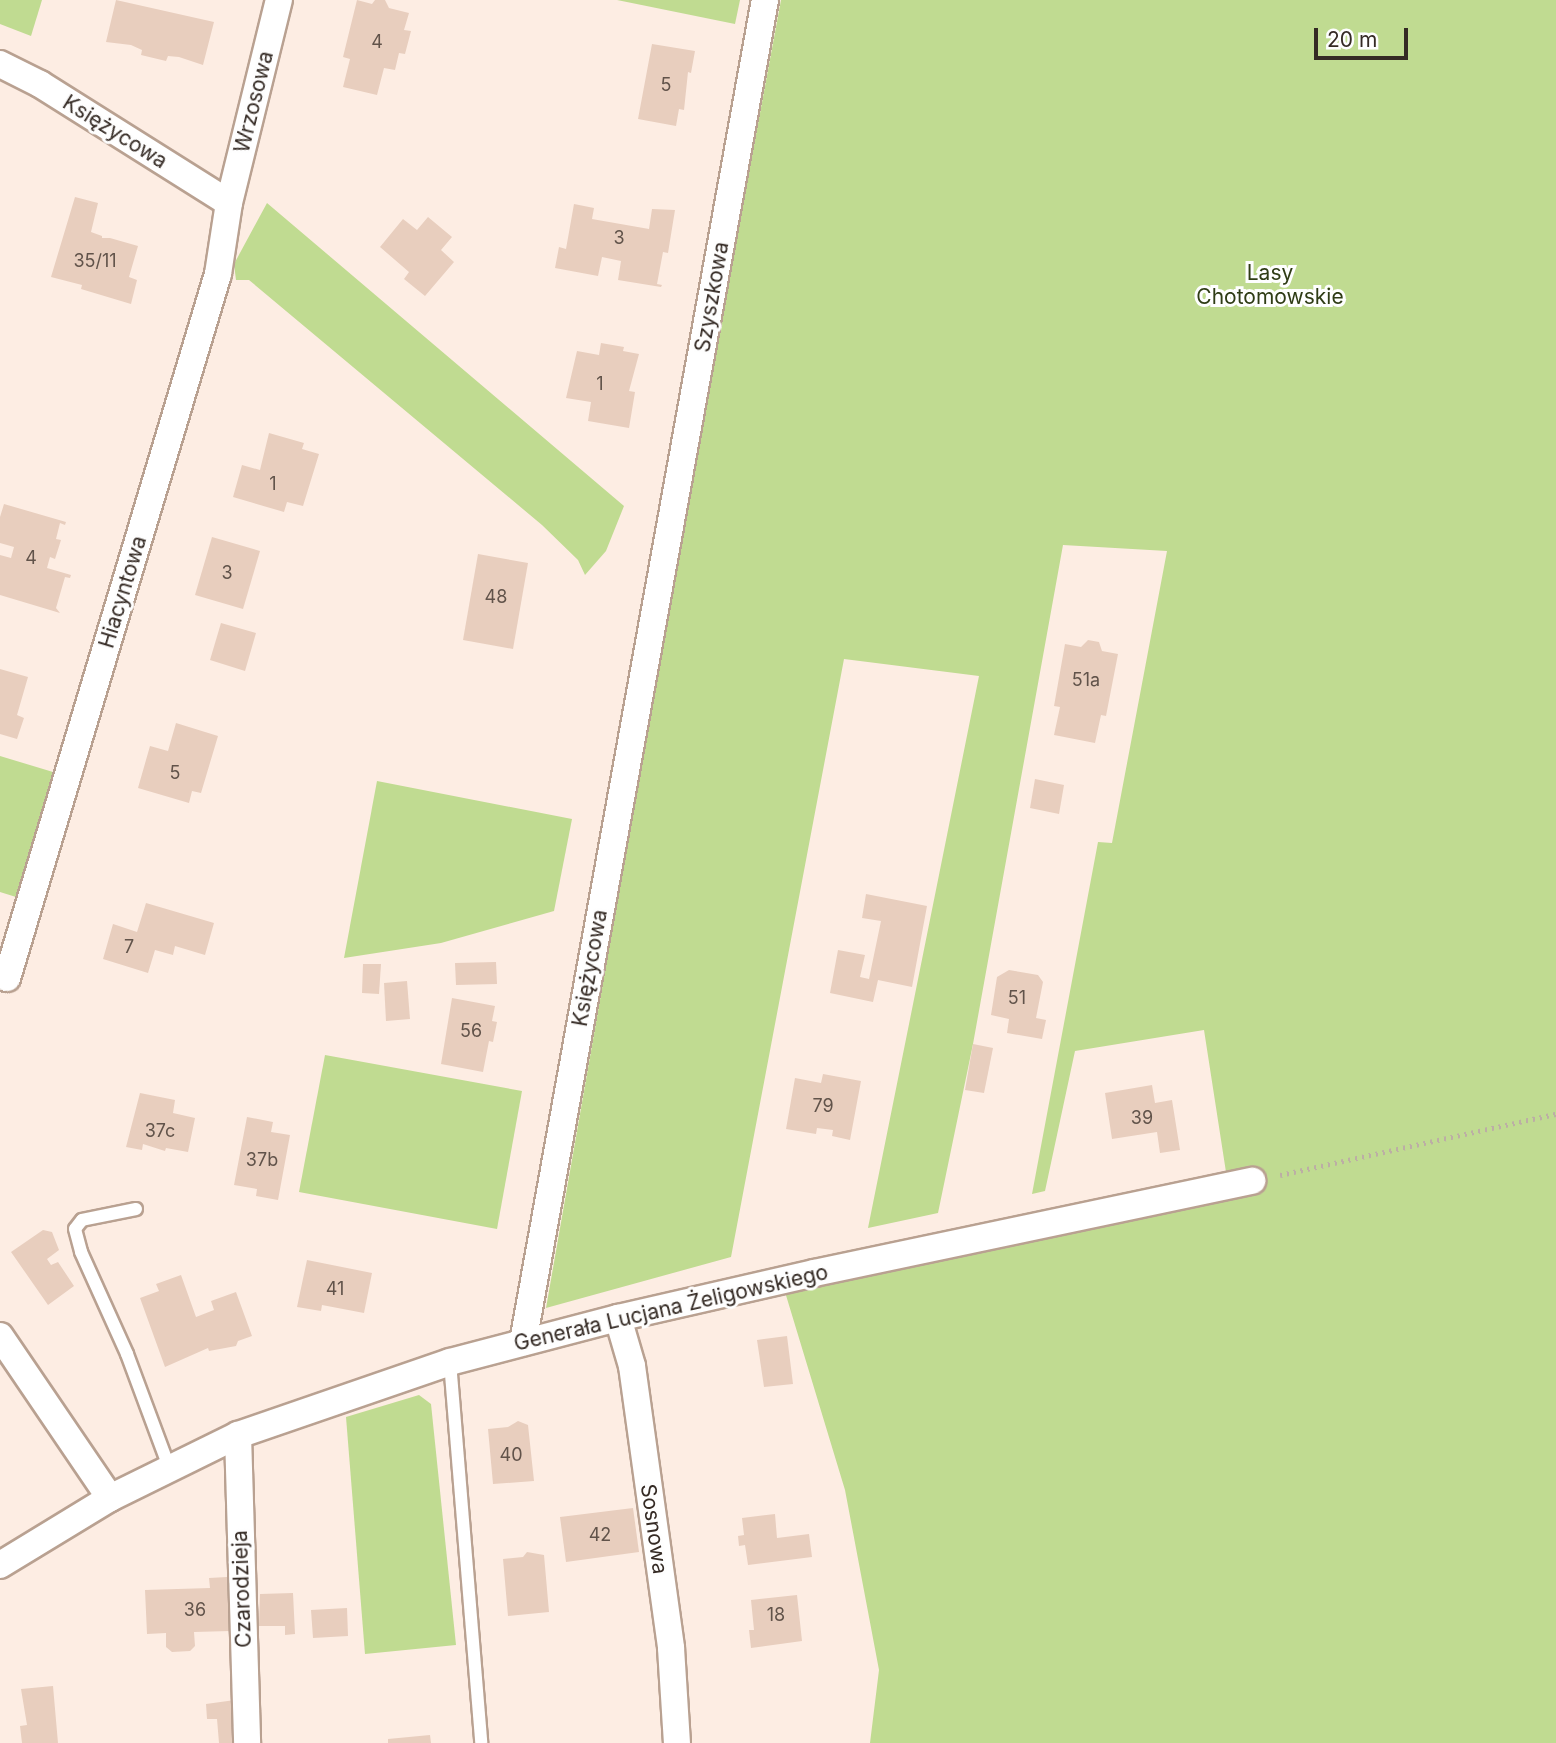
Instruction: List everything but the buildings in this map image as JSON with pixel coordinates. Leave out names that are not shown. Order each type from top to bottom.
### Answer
[{"type":"street","name":"Wrzosowa","points":[[229,203],[279,0]]},
{"type":"street","name":"Szyszkowa","points":[[659,593],[765,0]]},
{"type":"street","name":"Księżycowa","points":[[0,64],[40,85],[229,203]]},
{"type":"street","name":"Hiacyntowa","points":[[8,978],[218,274],[229,203]]},
{"type":"street","name":"Księżycowa","points":[[523,1342],[659,593]]},
{"type":"street","name":"Generała Lucjana Żeligowskiego","points":[[0,1565],[110,1498],[238,1435],[450,1362],[618,1318],[1252,1181]]},
{"type":"street","name":"Sosnowa","points":[[618,1318],[632,1366],[671,1648],[677,1743]]},
{"type":"street","points":[[0,1336],[110,1498]]},
{"type":"street","name":"Czarodzieja","points":[[238,1435],[247,1743]]},
{"type":"lane","points":[[136,1209],[82,1220],[75,1229],[81,1252],[127,1354],[169,1467]]},
{"type":"lane","points":[[450,1362],[481,1743]]},
{"type":"path","points":[[1252,1181],[1556,1114]]},
{"type":"green space","points":[[0,0],[42,0],[31,36],[0,24]]},
{"type":"green space","points":[[617,0],[740,0],[735,24]]},
{"type":"green space","name":"Lasy Chotomowskie","points":[[781,0],[1556,0],[1556,1743],[870,1743],[879,1670],[845,1490],[785,1292],[1230,1198],[1204,1030],[1075,1051],[1045,1191],[1032,1194],[1098,842],[1112,843],[1167,551],[1063,545],[973,1044],[938,1213],[868,1228],[979,676],[844,659],[731,1257],[546,1308],[679,549]]},
{"type":"green space","points":[[267,203],[624,506],[606,551],[585,575],[578,560],[542,525],[249,280],[236,280],[234,264]]},
{"type":"green space","points":[[0,756],[53,772],[16,897],[0,892]]},
{"type":"green space","points":[[377,781],[572,819],[554,911],[441,943],[344,958]]},
{"type":"green space","points":[[325,1055],[522,1091],[497,1229],[299,1192]]},
{"type":"green space","points":[[419,1395],[431,1404],[456,1645],[365,1654],[346,1417]]}]
